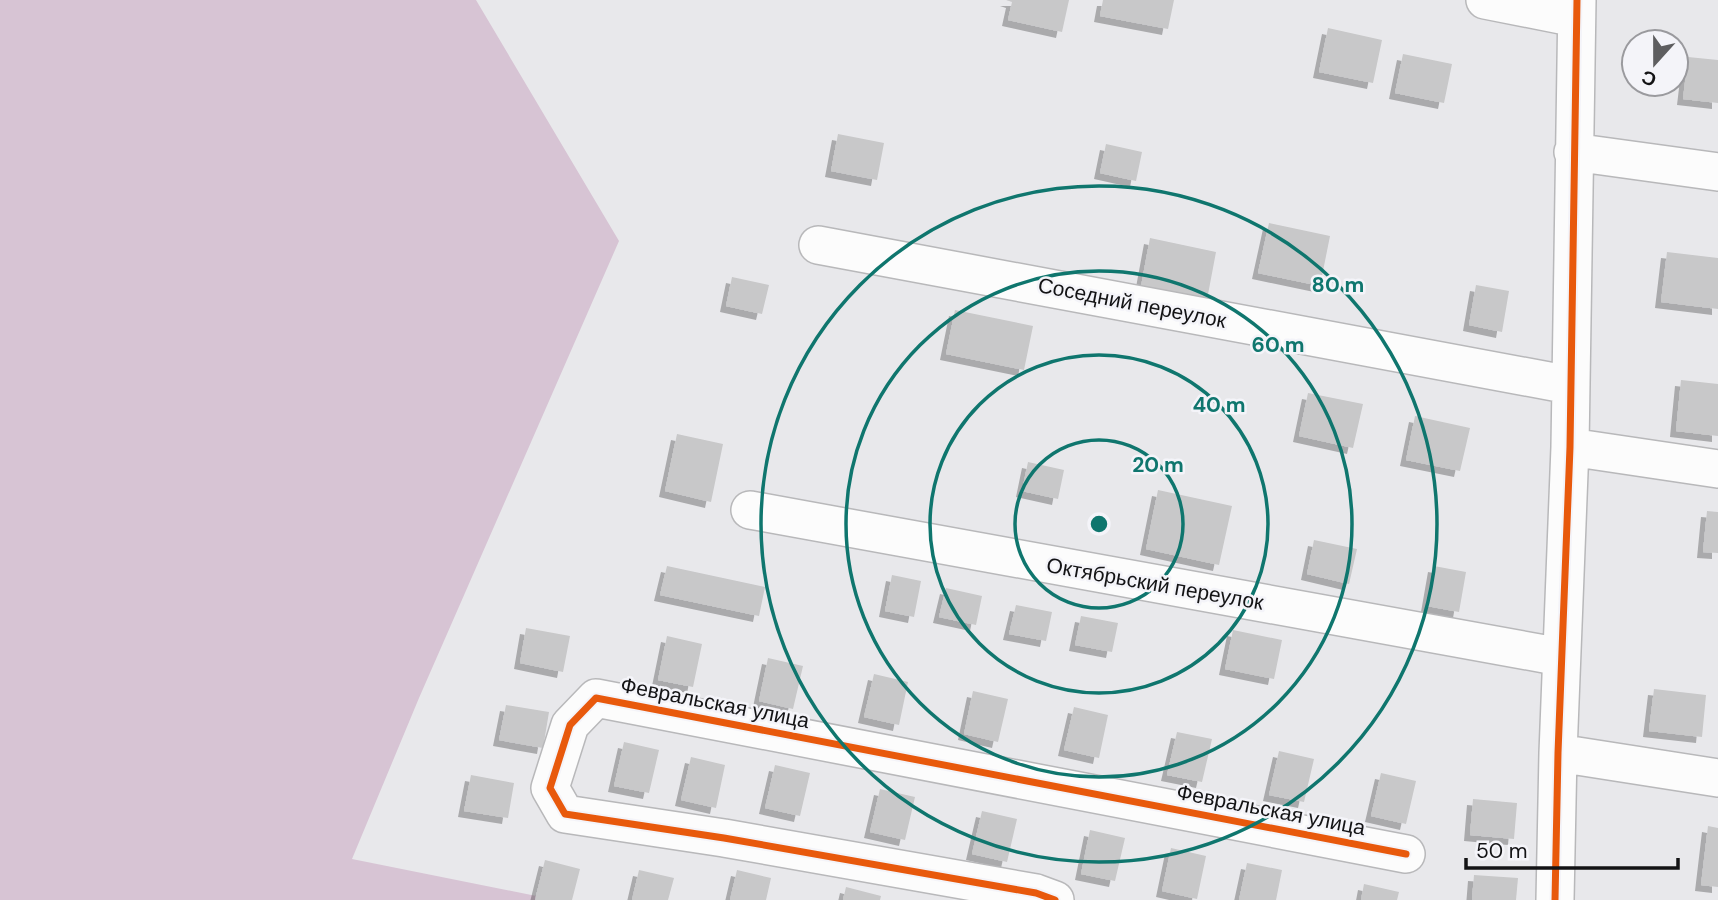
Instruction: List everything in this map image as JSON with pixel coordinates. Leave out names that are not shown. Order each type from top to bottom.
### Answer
[{"type":"street","points":[[1486,0],[1576,9],[1570,447],[1555,900]]},
{"type":"street","points":[[1573,152],[1718,172]]},
{"type":"street","name":"Соседний переулок","points":[[818,245],[1570,385]]},
{"type":"street","points":[[1570,447],[1718,469]]},
{"type":"street","name":"Октябрьский переулок","points":[[750,510],[1561,657]]},
{"type":"street","name":"Февральская улица","points":[[1055,900],[1036,893],[724,838],[565,814],[550,788],[570,725],[596,698],[1406,853]]},
{"type":"street","points":[[1558,753],[1718,778]]},
{"type":"shaded area","points":[[0,0],[476,0],[619,241],[419,698],[352,859],[556,900],[0,900]]},
{"type":"building","points":[[1006,0],[1069,0],[1062,32],[1008,20],[1012,2]]},
{"type":"building","points":[[1103,0],[1174,0],[1168,29],[1100,16]]},
{"type":"building","points":[[1328,28],[1382,40],[1373,83],[1319,72]]},
{"type":"building","points":[[1403,54],[1452,64],[1444,103],[1395,93]]},
{"type":"building","points":[[1690,57],[1718,60],[1718,103],[1683,99],[1690,98]]},
{"type":"building","points":[[838,134],[884,143],[877,180],[831,171]]},
{"type":"building","points":[[1106,144],[1142,152],[1136,181],[1100,173]]},
{"type":"building","points":[[1269,223],[1330,236],[1320,286],[1258,273]]},
{"type":"building","points":[[1150,238],[1216,252],[1206,305],[1140,292]]},
{"type":"building","points":[[1667,252],[1718,258],[1718,309],[1661,302]]},
{"type":"building","points":[[732,277],[769,285],[762,314],[726,306]]},
{"type":"building","points":[[1476,285],[1509,291],[1502,332],[1469,325]]},
{"type":"building","points":[[955,310],[1033,326],[1024,370],[946,354]]},
{"type":"building","points":[[1681,380],[1718,384],[1718,436],[1676,431]]},
{"type":"building","points":[[1308,393],[1363,404],[1353,448],[1299,436]]},
{"type":"building","points":[[1415,416],[1470,428],[1460,471],[1406,460]]},
{"type":"building","points":[[677,434],[723,444],[711,502],[665,491]]},
{"type":"building","points":[[1028,462],[1064,470],[1058,499],[1022,491]]},
{"type":"building","points":[[1158,490],[1232,506],[1219,565],[1146,549]]},
{"type":"building","points":[[1707,511],[1718,512],[1718,553],[1703,552]]},
{"type":"building","points":[[1314,540],[1357,549],[1349,584],[1307,574]]},
{"type":"building","points":[[667,566],[765,587],[759,616],[660,595]]},
{"type":"building","points":[[1434,566],[1466,572],[1459,612],[1427,606]]},
{"type":"building","points":[[892,575],[921,581],[914,617],[885,611]]},
{"type":"building","points":[[946,588],[982,596],[976,625],[939,617]]},
{"type":"building","points":[[1016,605],[1052,612],[1046,641],[1009,634]]},
{"type":"building","points":[[1081,616],[1118,623],[1112,652],[1075,645]]},
{"type":"building","points":[[526,628],[570,636],[563,672],[520,663]]},
{"type":"building","points":[[1233,630],[1282,640],[1274,679],[1225,669]]},
{"type":"building","points":[[667,636],[702,644],[693,687],[658,680]]},
{"type":"building","points":[[768,658],[803,666],[793,709],[759,701]]},
{"type":"building","points":[[874,674],[908,682],[899,725],[864,717]]},
{"type":"building","points":[[1654,689],[1706,695],[1702,737],[1649,731]]},
{"type":"building","points":[[973,691],[1008,699],[998,742],[964,734]]},
{"type":"building","points":[[506,705],[549,712],[543,748],[499,740]]},
{"type":"building","points":[[1074,707],[1108,715],[1099,758],[1064,750]]},
{"type":"building","points":[[1177,732],[1212,739],[1202,782],[1167,775]]},
{"type":"building","points":[[624,742],[659,750],[649,793],[614,786]]},
{"type":"building","points":[[1279,751],[1314,759],[1304,802],[1269,795]]},
{"type":"building","points":[[691,757],[725,765],[716,808],[681,800]]},
{"type":"building","points":[[775,765],[810,773],[800,816],[765,808]]},
{"type":"building","points":[[1381,773],[1416,781],[1406,824],[1371,816]]},
{"type":"building","points":[[471,775],[514,783],[508,818],[464,811]]},
{"type":"building","points":[[880,789],[915,797],[905,840],[870,832]]},
{"type":"building","points":[[1473,799],[1517,803],[1514,839],[1470,835]]},
{"type":"building","points":[[982,811],[1017,819],[1007,862],[972,854]]},
{"type":"building","points":[[1708,826],[1718,828],[1718,887],[1701,885]]},
{"type":"building","points":[[1090,830],[1125,838],[1115,881],[1081,874]]},
{"type":"building","points":[[1171,848],[1206,856],[1197,899],[1162,891]]},
{"type":"building","points":[[545,860],[580,869],[572,900],[535,900]]},
{"type":"building","points":[[1247,863],[1282,870],[1276,900],[1239,900]]},
{"type":"building","points":[[639,870],[674,878],[668,900],[632,900]]},
{"type":"building","points":[[737,870],[771,878],[766,900],[730,900]]},
{"type":"building","points":[[1474,875],[1518,878],[1516,900],[1472,900]]},
{"type":"building","points":[[1364,884],[1399,892],[1397,900],[1361,900]]},
{"type":"building","points":[[846,887],[881,896],[880,900],[843,900]]},
{"type":"cycle path","points":[[1555,900],[1570,447],[1577,0]]},
{"type":"cycle path","points":[[1055,900],[1036,893],[724,838],[565,814],[550,788],[570,725],[596,698],[1406,854]]}]
